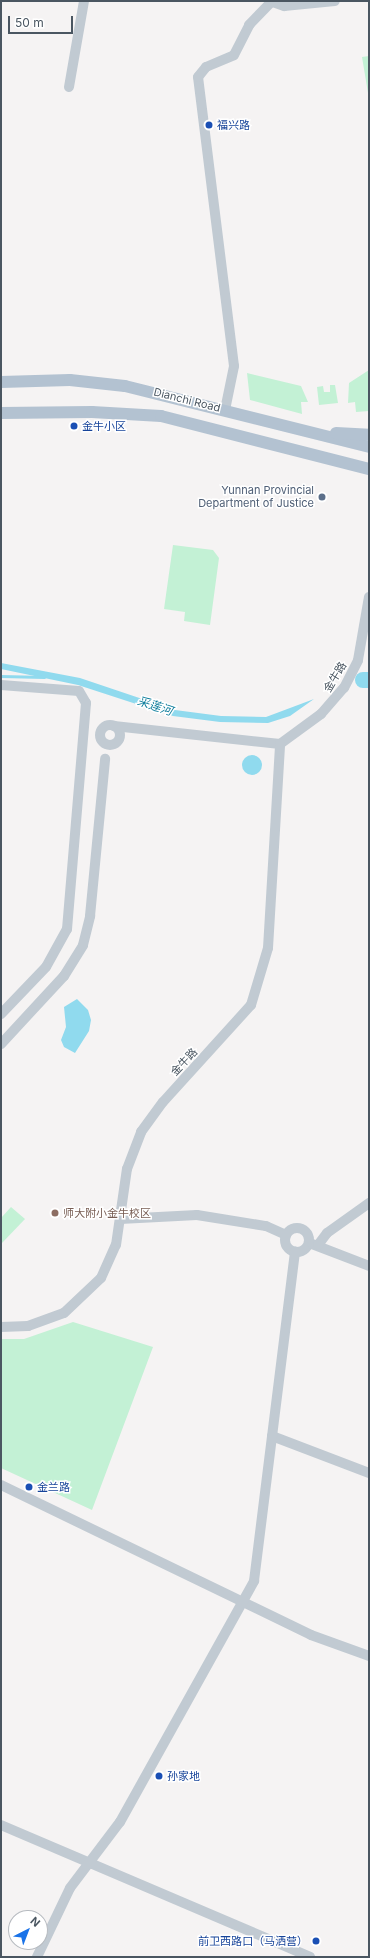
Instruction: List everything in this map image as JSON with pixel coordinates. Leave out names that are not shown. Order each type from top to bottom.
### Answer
[{"type":"main road","name":"Dianchi Road","points":[[1,382],[105,383],[225,410],[369,447]]},
{"type":"main road","name":"Dianchi Road","points":[[1,412],[92,412],[161,416],[369,469]]},
{"type":"main road","points":[[286,426],[369,435]]},
{"type":"main road","points":[[281,446],[369,475]]},
{"type":"street","points":[[69,87],[84,1]]},
{"type":"street","points":[[225,410],[234,366],[198,77],[206,67],[234,55],[249,25],[270,1],[293,6],[335,1]]},
{"type":"street","name":"金牛路","points":[[1,1327],[48,1321],[82,1300],[108,1264],[120,1219],[127,1169],[141,1132],[162,1102],[244,1017],[260,982],[273,906],[280,744],[321,714],[344,688],[358,660],[369,597]]},
{"type":"street","points":[[1,686],[79,691],[86,703],[67,929],[46,967],[1,1014]]},
{"type":"street","points":[[1,1044],[64,976],[83,945],[90,916],[105,759],[100,734],[106,726],[280,744]]},
{"type":"street","points":[[105,759],[117,742],[120,734],[114,726]]},
{"type":"street","points":[[84,727],[100,734],[106,744],[117,742],[139,729]]},
{"type":"street","points":[[1,1030],[11,1033]]},
{"type":"street","points":[[286,1235],[287,1248],[295,1252],[302,1251],[369,1203]]},
{"type":"street","points":[[120,1219],[197,1215],[266,1226],[286,1235],[300,1229],[306,1233],[313,1244],[369,1266]]},
{"type":"street","points":[[37,1957],[70,1888],[120,1822],[242,1601],[256,1572],[295,1252]]},
{"type":"street","points":[[272,1436],[369,1473]]},
{"type":"street","points":[[1,1485],[312,1635],[369,1656]]},
{"type":"street","points":[[1,1825],[310,1957]]},
{"type":"green space","points":[[369,56],[369,99],[362,57]]},
{"type":"green space","points":[[369,370],[369,411],[356,412],[355,402],[348,403],[349,383]]},
{"type":"green space","points":[[247,373],[301,386],[308,402],[301,402],[302,414],[250,400]]},
{"type":"green space","points":[[330,385],[335,385],[338,403],[319,405],[317,387],[323,386],[324,392],[330,392]]},
{"type":"green space","points":[[173,545],[213,550],[219,558],[210,625],[184,621],[185,612],[164,609]]},
{"type":"green space","points":[[11,1207],[25,1219],[2,1243],[1,1218]]},
{"type":"green space","points":[[73,1322],[153,1347],[92,1510],[1,1468],[1,1339],[24,1339]]},
{"type":"water","name":"采莲河","points":[[1,663],[80,678],[175,710],[221,716],[266,717],[314,699],[290,716],[268,723],[220,722],[173,716],[78,685],[1,669]]},
{"type":"water","points":[[252,755],[259,758],[262,765],[259,772],[252,775],[245,772],[242,765],[245,758]]},
{"type":"water","points":[[77,999],[88,1010],[91,1020],[89,1031],[75,1053],[64,1047],[61,1040],[66,1027],[64,1007]]},
{"type":"waterway","points":[[1,676],[44,677]]},
{"type":"waterway","name":"采莲河","points":[[363,680],[369,680]]},
{"type":"place","name":"福兴路","points":[[209,125]]},
{"type":"place","name":"金牛小区","points":[[74,426]]},
{"type":"place","name":"Yunnan Provincial Department of Justice","points":[[322,497]]},
{"type":"place","name":"师大附小金牛校区","points":[[55,1213]]},
{"type":"place","name":"金兰路","points":[[29,1487]]},
{"type":"place","name":"孙家地","points":[[159,1776]]},
{"type":"place","name":"前卫西路口（马洒营）","points":[[316,1941]]}]
